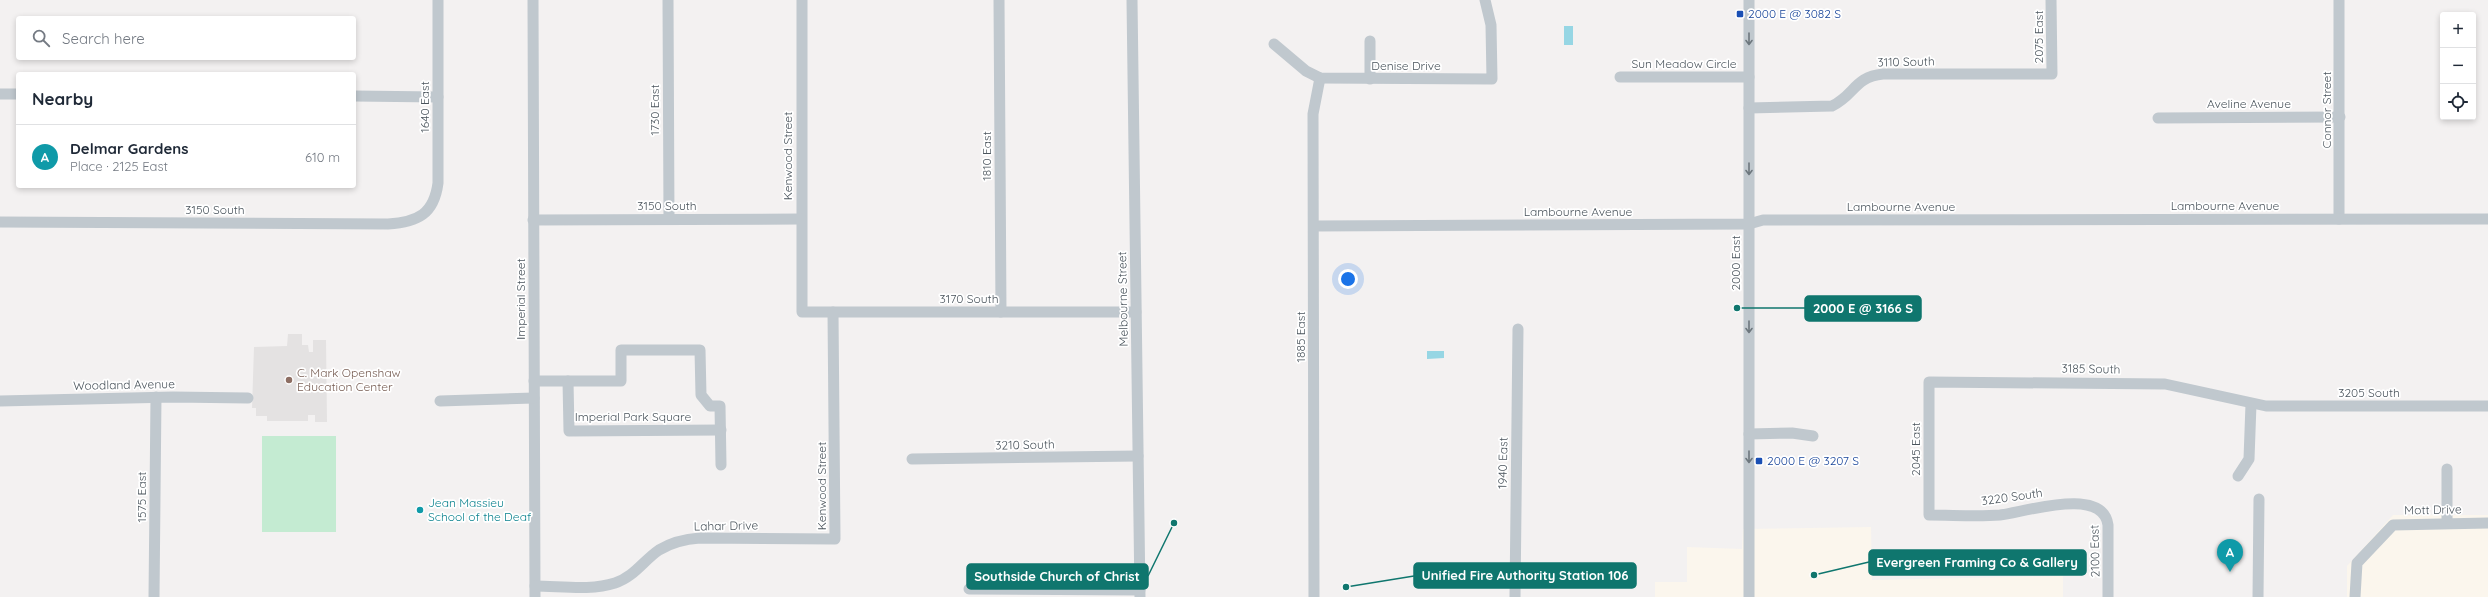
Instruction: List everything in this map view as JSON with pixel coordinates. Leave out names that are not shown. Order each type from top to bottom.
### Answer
[{"type":"street","name":"1640 East","points":[[428,212],[435,197],[438,183],[438,0]]},
{"type":"street","name":"Imperial Street","points":[[532,0],[535,597]]},
{"type":"street","name":"1730 East","points":[[668,0],[669,219]]},
{"type":"street","name":"Kenwood Street","points":[[802,0],[802,312]]},
{"type":"street","name":"1810 East","points":[[999,0],[1001,312]]},
{"type":"street","name":"Melbourne Street","points":[[1132,0],[1140,593]]},
{"type":"street","name":"Denise Drive","points":[[1320,78],[1492,79],[1491,25],[1485,0]]},
{"type":"street","name":"2000 East","points":[[1749,0],[1749,597]]},
{"type":"street","name":"2075 East","points":[[2052,0],[2052,74]]},
{"type":"street","name":"Connor Street","points":[[2339,0],[2340,219]]},
{"type":"street","points":[[1370,41],[1370,79]]},
{"type":"street","points":[[1274,44],[1306,71],[1320,78]]},
{"type":"street","name":"3110 South","points":[[1749,108],[1832,106],[1841,101],[1861,80],[1878,75],[2052,74]]},
{"type":"street","name":"Sun Meadow Circle","points":[[1620,77],[1749,77]]},
{"type":"street","name":"1885 East","points":[[1314,597],[1314,114],[1320,78]]},
{"type":"street","points":[[0,94],[16,94]]},
{"type":"street","points":[[356,96],[438,97]]},
{"type":"street","name":"Aveline Avenue","points":[[2158,118],[2340,117]]},
{"type":"street","name":"3150 South","points":[[0,222],[388,224],[412,220],[428,212]]},
{"type":"street","name":"3150 South","points":[[533,220],[801,219]]},
{"type":"street","name":"Lambourne Avenue","points":[[1314,226],[1749,224],[1763,220],[2488,219]]},
{"type":"street","name":"3170 South","points":[[802,312],[1136,312]]},
{"type":"street","name":"Kenwood Street","points":[[833,312],[835,539]]},
{"type":"street","name":"1940 East","points":[[1515,597],[1518,329]]},
{"type":"street","points":[[534,381],[621,381],[621,350],[700,350],[701,395],[710,406],[720,406],[721,465]]},
{"type":"street","name":"Imperial Park Square","points":[[568,381],[569,431],[721,430]]},
{"type":"street","name":"3185 South","points":[[1929,382],[2165,384],[2251,404]]},
{"type":"street","name":"2045 East","points":[[1929,382],[1929,516]]},
{"type":"street","name":"Woodland Avenue","points":[[0,401],[156,397],[248,398]]},
{"type":"street","name":"1575 East","points":[[154,597],[156,397]]},
{"type":"street","points":[[440,401],[534,398]]},
{"type":"street","points":[[2238,476],[2249,459],[2251,404]]},
{"type":"street","name":"3205 South","points":[[2251,404],[2266,406],[2488,406]]},
{"type":"street","points":[[1749,434],[1792,433],[1813,436]]},
{"type":"street","name":"3210 South","points":[[912,459],[1138,456]]},
{"type":"street","points":[[2447,469],[2448,523]]},
{"type":"street","points":[[2258,597],[2259,499]]},
{"type":"street","name":"3220 South","points":[[1929,516],[1993,515],[2049,505],[2092,505],[2099,508]]},
{"type":"street","name":"2100 East","points":[[2099,508],[2105,514],[2108,525],[2108,597]]},
{"type":"street","name":"Mott Drive","points":[[2355,597],[2357,562],[2393,526],[2448,523],[2488,523]]},
{"type":"street","name":"Lahar Drive","points":[[535,586],[596,586],[615,583],[628,577],[659,550],[685,540],[835,539]]},
{"type":"street","points":[[969,589],[1140,593]]},
{"type":"shaded area","name":"C. Mark Openshaw Education Center","points":[[288,334],[302,334],[302,345],[308,345],[309,352],[313,352],[313,340],[326,340],[327,422],[315,422],[315,415],[308,415],[308,421],[267,421],[267,416],[256,416],[256,408],[252,408],[254,347],[287,346]]},
{"type":"shaded area","points":[[2393,515],[2488,515],[2488,597],[2347,597],[2347,566]]},
{"type":"shaded area","points":[[1871,527],[1872,580],[2063,576],[2063,597],[1655,597],[1655,582],[1687,582],[1687,547],[1742,549],[1743,529]]},
{"type":"green space","points":[[262,436],[336,436],[336,532],[262,532]]},
{"type":"water","points":[[1564,26],[1573,26],[1573,45],[1564,45]]},
{"type":"water","points":[[1427,351],[1444,351],[1444,358],[1427,359]]},
{"type":"place","name":"2000 E @ 3082 S","points":[[1740,14]]},
{"type":"place","name":"2000 E @ 3166 S","points":[[1737,308]]},
{"type":"place","name":"C. Mark Openshaw Education Center","points":[[289,380]]},
{"type":"place","name":"2000 E @ 3207 S","points":[[1759,461]]},
{"type":"place","name":"Jean Massieu School of the Deaf","points":[[420,510]]},
{"type":"place","name":"Southside Church of Christ","points":[[1174,523]]},
{"type":"place","name":"Delmar Gardens","points":[[2230,572]]},
{"type":"place","name":"Evergreen Framing Co & Gallery","points":[[1814,575]]},
{"type":"place","name":"Unified Fire Authority Station 106","points":[[1346,587]]}]
